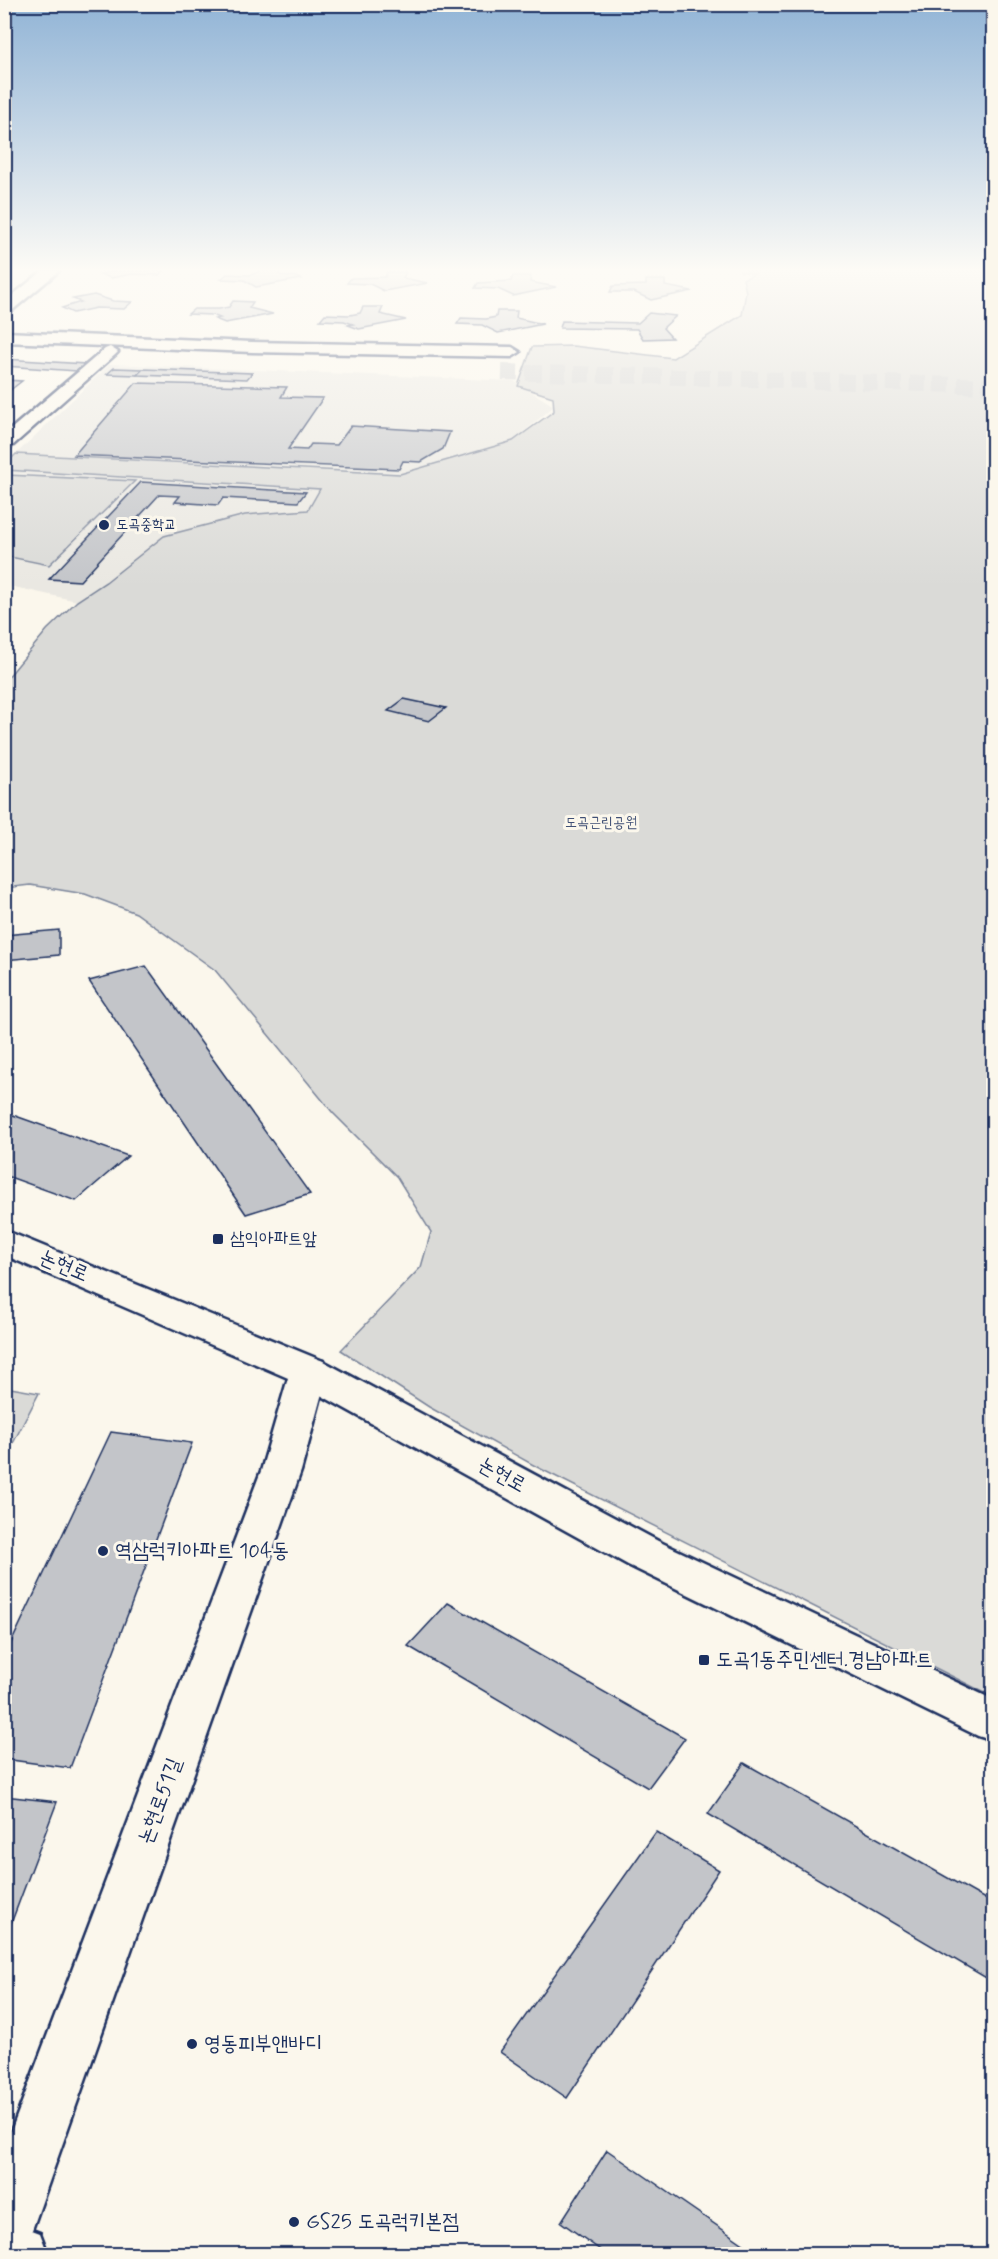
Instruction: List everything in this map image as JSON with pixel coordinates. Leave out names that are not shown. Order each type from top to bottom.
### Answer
[{"type":"main road","points":[[4,444],[82,376]]},
{"type":"main road","name":"논현로","points":[[4,1241],[309,1371],[643,1553],[993,1722]]},
{"type":"main road","name":"논현로51길","points":[[4,2228],[281,1471],[309,1371]]},
{"type":"main road","points":[[4,2250],[19,2254]]},
{"type":"shaded area","points":[[97,376],[405,376],[514,381],[554,406],[513,441],[400,474],[16,454]]},
{"type":"shaded area","name":"도곡중학교","points":[[4,470],[320,489],[308,510],[245,515],[106,582],[77,601],[5,585]]},
{"type":"green space","name":"도곡근린공원","points":[[521,376],[993,376],[993,1697],[537,1467],[429,1407],[341,1350],[421,1267],[431,1232],[397,1177],[333,1113],[215,970],[136,913],[85,894],[30,885],[5,888],[4,682],[47,630],[77,601],[106,582],[164,536],[245,515],[308,510],[320,489],[5,470],[5,465],[16,454],[400,474],[513,441],[554,411],[553,397],[518,386]]},
{"type":"green space","points":[[6,475],[135,481],[49,565],[5,556]]},
{"type":"green space","points":[[5,1387],[39,1393],[9,1451],[5,1451]]},
{"type":"building","points":[[176,376],[249,376],[247,379]]},
{"type":"building","points":[[4,380],[22,381],[4,395]]},
{"type":"building","points":[[136,383],[287,387],[281,397],[323,398],[288,449],[307,450],[311,444],[337,445],[351,426],[450,432],[443,449],[421,462],[403,461],[399,469],[74,455]]},
{"type":"building","points":[[141,482],[306,492],[298,502],[223,498],[218,505],[175,502],[180,496],[159,495],[80,581],[49,579]]},
{"type":"building","points":[[404,699],[446,708],[429,721],[388,711]]},
{"type":"building","points":[[59,930],[59,955],[4,960],[4,935]]},
{"type":"building","points":[[146,966],[310,1194],[246,1214],[89,981]]},
{"type":"building","points":[[10,1114],[128,1156],[76,1201],[4,1175],[4,1118]]},
{"type":"building","name":"역삼럭키아파트 104동","points":[[111,1432],[192,1443],[70,1768],[4,1759],[4,1658]]},
{"type":"building","points":[[448,1603],[685,1738],[648,1788],[408,1646]]},
{"type":"building","points":[[744,1763],[994,1904],[993,1982],[708,1814]]},
{"type":"building","points":[[4,1796],[57,1802],[4,1942]]},
{"type":"building","points":[[656,1832],[719,1870],[567,2098],[500,2052]]},
{"type":"building","points":[[607,2150],[758,2254],[606,2254],[561,2222]]},
{"type":"tunnel","points":[[657,376],[994,386]]},
{"type":"place","name":"도곡중학교","points":[[104,525]]},
{"type":"place","name":"삼익아파트앞","points":[[218,1239]]},
{"type":"place","name":"역삼럭키아파트 104동","points":[[103,1551]]},
{"type":"place","name":"도곡1동주민센터.경남아파트","points":[[704,1660]]},
{"type":"place","name":"영동피부앤바디","points":[[192,2044]]},
{"type":"place","name":"GS25 도곡럭키본점","points":[[294,2222]]}]
